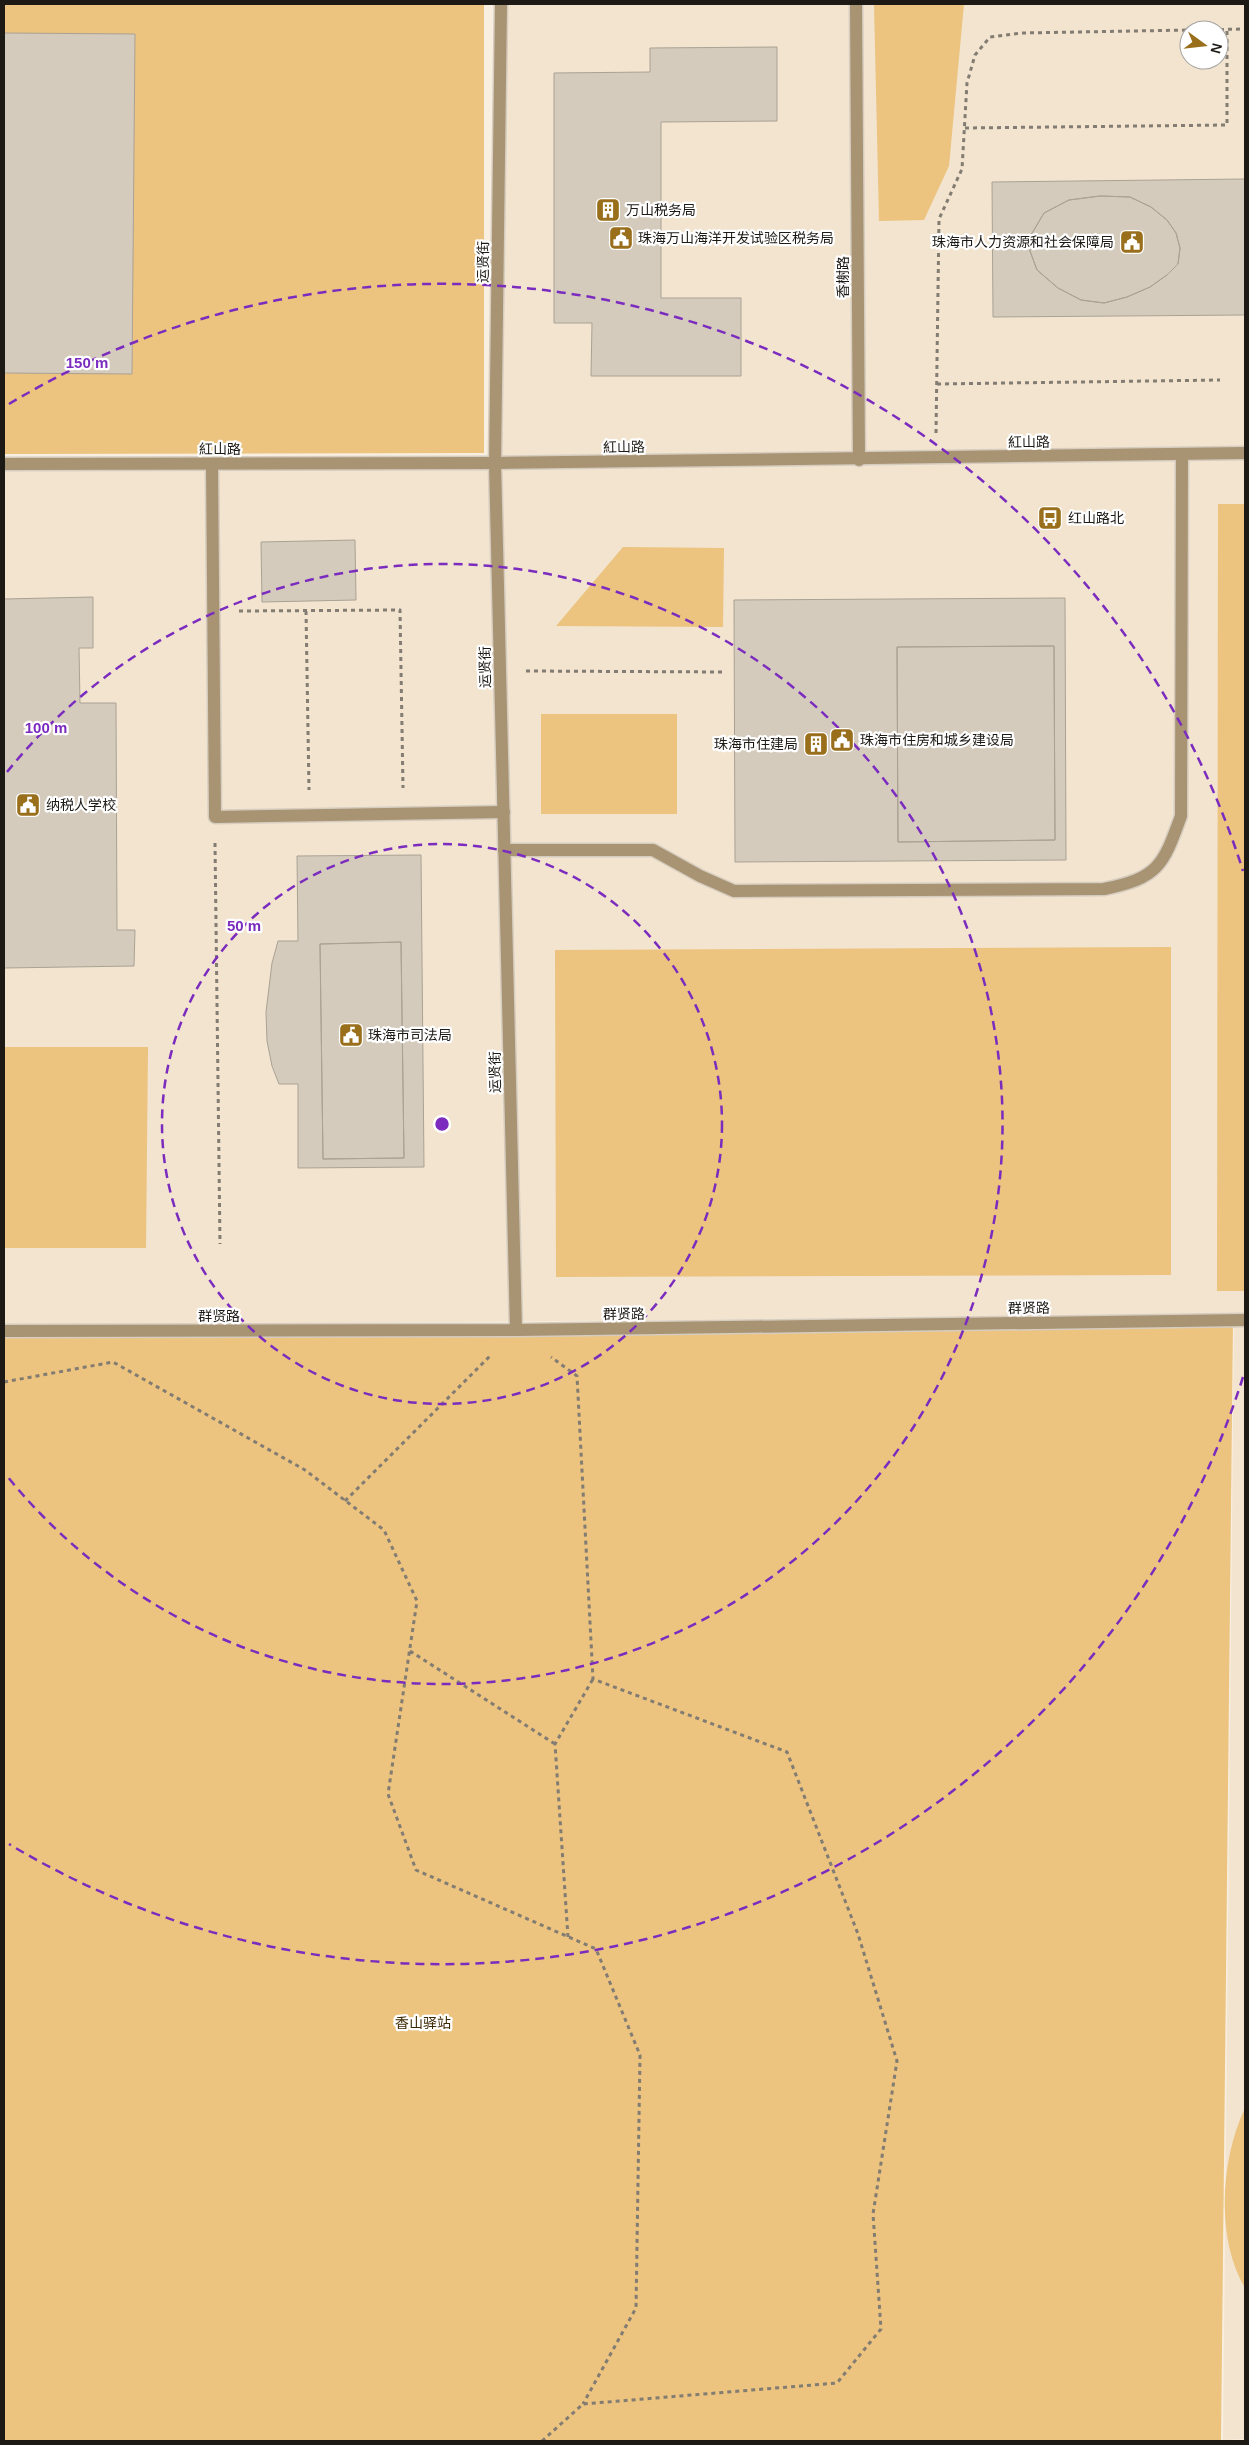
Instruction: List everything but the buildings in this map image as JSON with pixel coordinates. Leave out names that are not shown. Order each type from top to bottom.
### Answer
[{"type":"street","name":"运贤街","points":[[501,4],[495,464],[516,1330]]},
{"type":"street","name":"香榭路","points":[[856,4],[860,460]]},
{"type":"street","name":"紅山路","points":[[4,464],[495,464],[1245,453]]},
{"type":"street","points":[[504,850],[653,850],[700,876],[734,891],[1104,889],[1130,884],[1154,872],[1172,842],[1182,816],[1182,455]]},
{"type":"street","points":[[212,464],[215,817],[504,812]]},
{"type":"street","name":"群贤路","points":[[4,1332],[516,1330],[1245,1320]]},
{"type":"path","points":[[1229,30],[1245,29]]},
{"type":"path","points":[[936,459],[939,219],[962,168],[967,83],[975,55],[990,37],[1021,33],[1179,30]]},
{"type":"path","points":[[965,128],[1227,125],[1226,70]]},
{"type":"path","points":[[937,384],[1220,380]]},
{"type":"path","points":[[213,611],[400,610],[404,814]]},
{"type":"path","points":[[306,611],[309,816]]},
{"type":"path","points":[[500,671],[723,672]]},
{"type":"path","points":[[215,817],[220,1244]]},
{"type":"path","points":[[345,1501],[516,1330],[577,1376],[593,1679],[554,1744],[568,1937]]},
{"type":"path","points":[[4,1382],[113,1362],[305,1470],[384,1530],[417,1601],[388,1794],[416,1870],[596,1949],[640,2055],[636,2308],[582,2404],[542,2441]]},
{"type":"path","points":[[410,1651],[554,1744]]},
{"type":"path","points":[[582,2404],[837,2383],[881,2329],[873,2214],[897,2061],[858,1934],[787,1752],[593,1679]]},
{"type":"shaded area","points":[[507,4],[1245,4],[1245,1315],[4,1326],[4,470],[498,467]]},
{"type":"shaded area","points":[[1234,1320],[1245,1320],[1245,2439],[1223,2440]]},
{"type":"green space","points":[[4,4],[484,4],[484,453],[4,454]]},
{"type":"green space","points":[[874,4],[964,4],[949,166],[924,220],[879,221]]},
{"type":"green space","points":[[1218,504],[1245,504],[1245,1291],[1217,1291]]},
{"type":"green space","points":[[623,547],[724,548],[723,627],[556,626]]},
{"type":"green space","points":[[541,714],[677,714],[677,814],[541,814]]},
{"type":"green space","points":[[1171,947],[1171,1275],[556,1277],[555,950]]},
{"type":"green space","points":[[4,1047],[148,1047],[146,1248],[4,1248]]},
{"type":"green space","name":"香山驿站","points":[[1233,1321],[1221,2441],[4,2441],[4,1332]]},
{"type":"green space","points":[[1245,2108],[1245,2288],[1235,2268],[1229,2246],[1225,2222],[1225,2198],[1231,2150]]},
{"type":"place","name":"万山税务局","points":[[608,210]]},
{"type":"place","name":"珠海万山海洋开发试验区税务局","points":[[621,238]]},
{"type":"place","name":"珠海市人力资源和社会保障局","points":[[1132,242]]},
{"type":"place","name":"红山路北","points":[[1050,518]]},
{"type":"place","name":"珠海市住房和城乡建设局","points":[[842,740]]},
{"type":"place","name":"珠海市住建局","points":[[816,744]]},
{"type":"place","name":"纳税人学校","points":[[28,805]]},
{"type":"place","name":"珠海市司法局","points":[[351,1035]]}]
